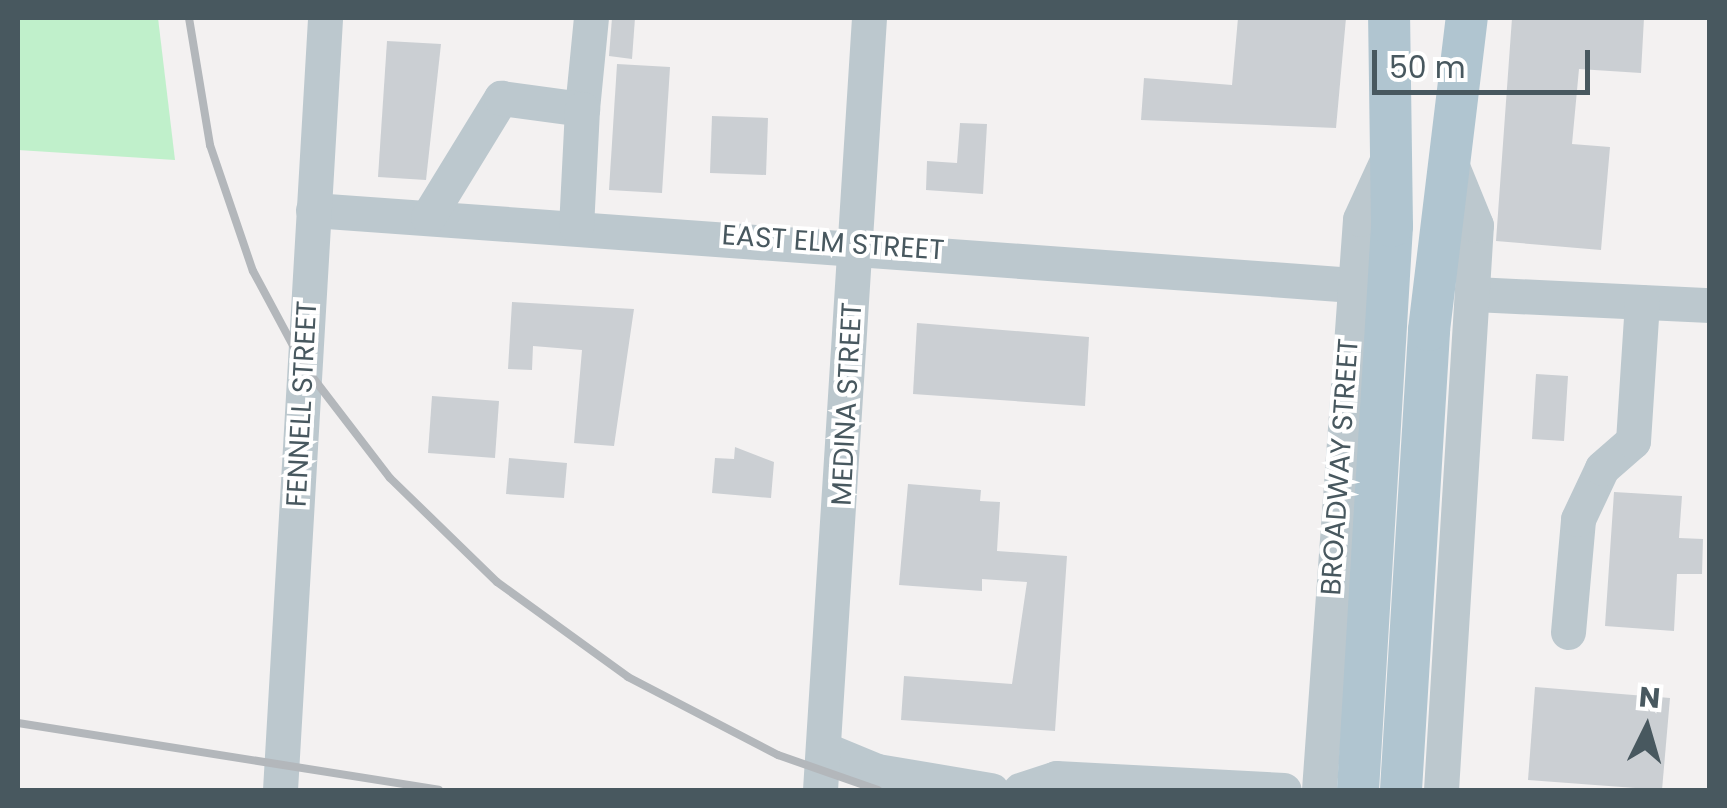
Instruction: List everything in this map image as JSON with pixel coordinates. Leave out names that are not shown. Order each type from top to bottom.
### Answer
[{"type":"main road","name":"BROADWAY STREET","points":[[1358,790],[1392,151],[1389,18]]},
{"type":"main road","points":[[1401,790],[1449,158],[1467,18]]},
{"type":"street","name":"FENNELL STREET","points":[[280,790],[325,18]]},
{"type":"street","points":[[576,226],[591,18]]},
{"type":"street","name":"MEDINA STREET","points":[[820,790],[826,750],[869,18]]},
{"type":"street","points":[[428,218],[501,98],[582,108]]},
{"type":"street","name":"BROADWAY STREET","points":[[1318,790],[1360,219],[1392,151]]},
{"type":"street","points":[[1441,790],[1476,225],[1449,158]]},
{"type":"street","name":"EAST ELM STREET","points":[[313,210],[857,243],[1353,285]]},
{"type":"street","points":[[1474,294],[1709,305],[1710,298]]},
{"type":"street","points":[[1568,632],[1578,519],[1602,468],[1633,441],[1642,302]]},
{"type":"street","points":[[826,750],[878,771],[991,790]]},
{"type":"street","points":[[1020,790],[1056,778],[1284,790]]},
{"type":"green space","points":[[18,18],[158,18],[175,160],[18,150]]},
{"type":"building","points":[[612,18],[635,18],[632,59],[609,56]]},
{"type":"building","points":[[1238,18],[1346,18],[1336,128],[1141,120],[1144,78],[1232,85]]},
{"type":"building","points":[[1512,18],[1644,18],[1641,73],[1579,69],[1572,144],[1610,147],[1601,250],[1496,241]]},
{"type":"building","points":[[387,41],[441,44],[426,180],[378,177]]},
{"type":"building","points":[[617,64],[670,67],[662,193],[609,190]]},
{"type":"building","points":[[712,116],[768,118],[766,175],[710,173]]},
{"type":"building","points":[[960,123],[987,124],[983,194],[926,190],[927,161],[957,163]]},
{"type":"building","points":[[512,302],[634,309],[614,446],[574,443],[582,350],[533,346],[532,370],[508,369]]},
{"type":"building","points":[[917,323],[1089,337],[1085,406],[913,394]]},
{"type":"building","points":[[1536,374],[1568,376],[1564,441],[1532,439]]},
{"type":"building","points":[[432,396],[499,401],[495,458],[428,453]]},
{"type":"building","points":[[735,447],[774,462],[771,498],[712,493],[715,458],[734,459]]},
{"type":"building","points":[[509,458],[567,463],[564,498],[506,494]]},
{"type":"building","points":[[908,484],[981,490],[980,501],[1000,502],[997,551],[1067,556],[1055,731],[901,720],[904,676],[1012,684],[1027,582],[982,579],[982,591],[899,585]]},
{"type":"building","points":[[1614,492],[1682,496],[1679,538],[1703,539],[1702,574],[1677,574],[1674,631],[1605,626]]},
{"type":"building","points":[[1535,687],[1670,698],[1662,790],[1528,780]]},
{"type":"railway","points":[[189,18],[210,145],[253,271],[304,366],[390,478],[497,582],[628,677],[778,755],[878,790]]},
{"type":"railway","points":[[18,723],[439,790]]}]
